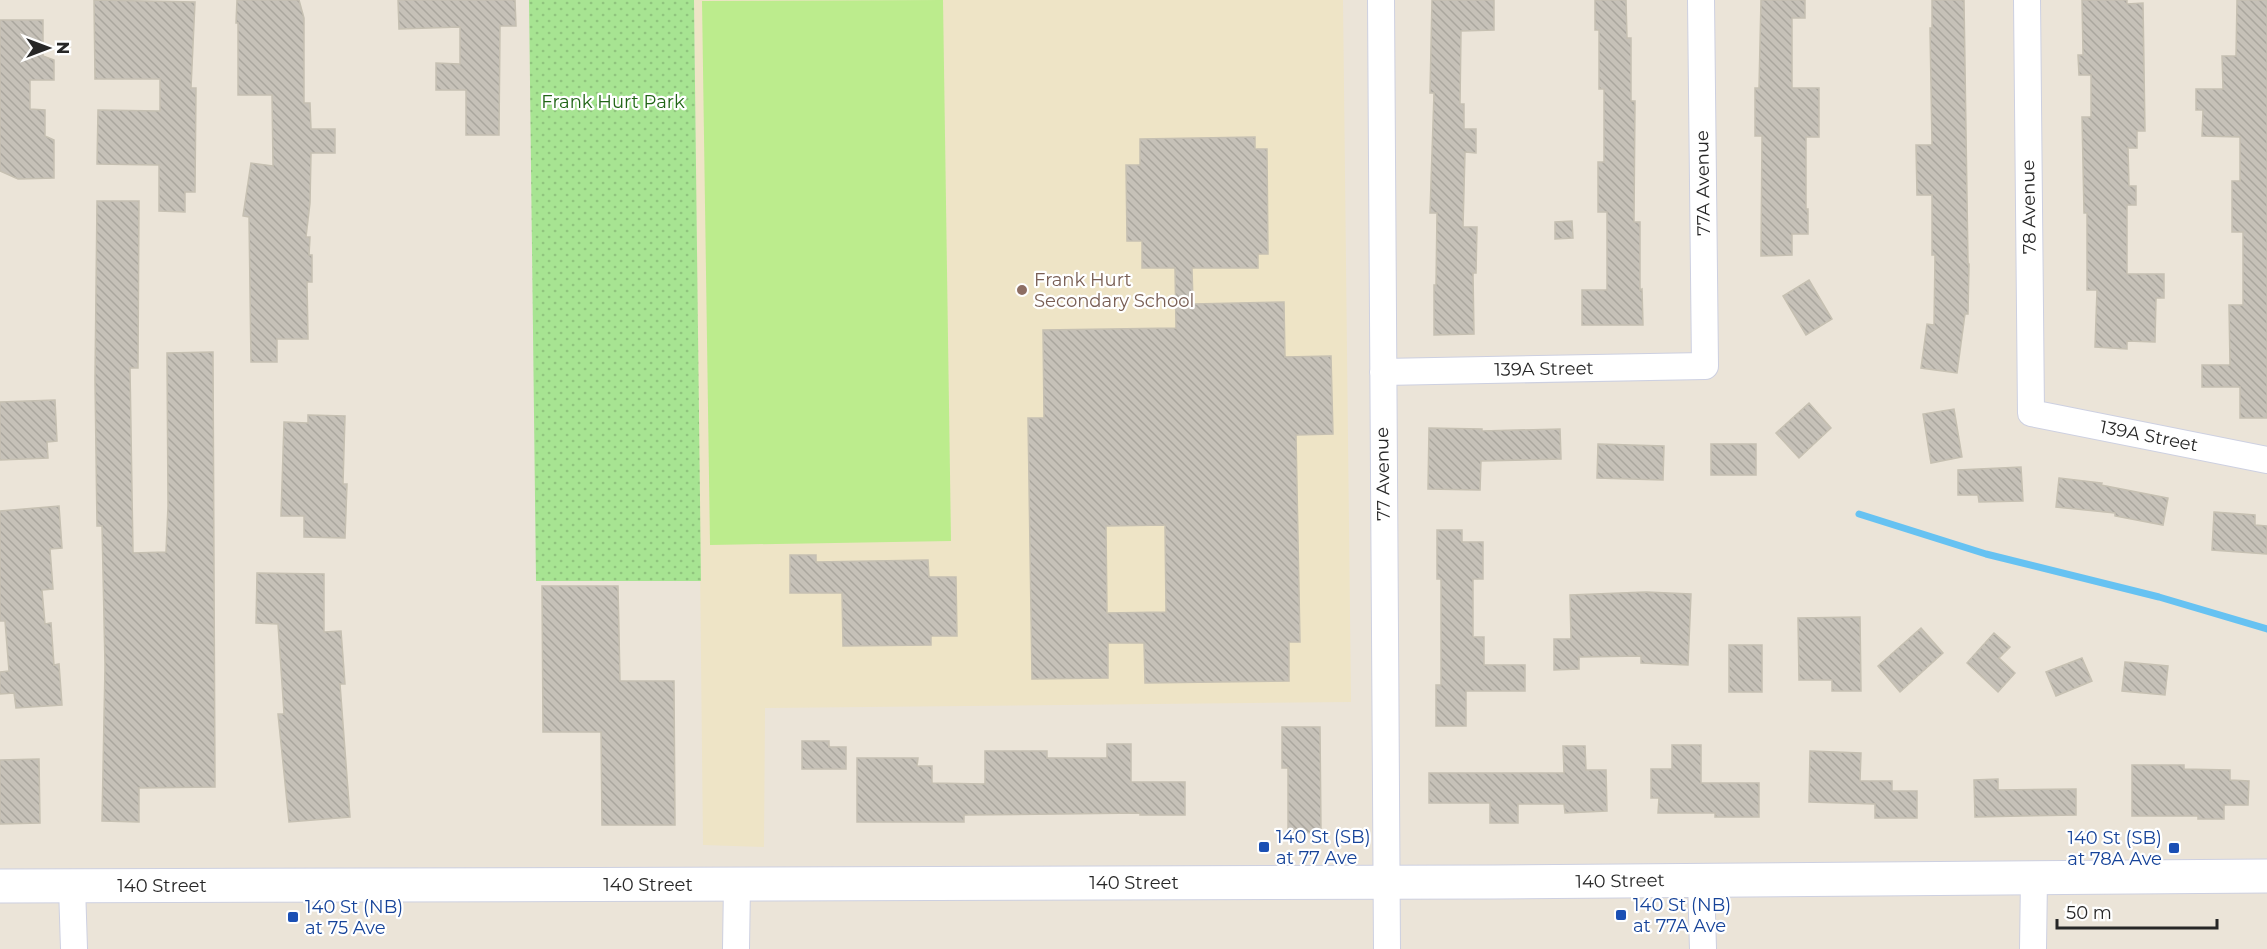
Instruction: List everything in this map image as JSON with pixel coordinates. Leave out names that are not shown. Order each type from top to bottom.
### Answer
[{"type":"main road","name":"140 Street","points":[[0,886],[1387,883],[2267,876]]},
{"type":"street","name":"77 Avenue","points":[[1381,0],[1387,949]]},
{"type":"street","name":"77A Avenue","points":[[1701,0],[1705,366]]},
{"type":"street","name":"78 Avenue","points":[[2027,0],[2031,413]]},
{"type":"street","name":"139A Street","points":[[1383,372],[1705,366]]},
{"type":"street","name":"139A Street","points":[[2031,413],[2267,460]]},
{"type":"street","points":[[2033,949],[2034,878]]},
{"type":"street","points":[[1701,880],[1703,949]]},
{"type":"street","points":[[736,949],[737,884]]},
{"type":"street","points":[[72,886],[74,949]]},
{"type":"shaded area","name":"Frank Hurt Secondary School","points":[[694,0],[1343,0],[1351,702],[765,708],[764,847],[703,845]]},
{"type":"green space","name":"Frank Hurt Park","points":[[529,0],[694,0],[701,581],[536,581]]},
{"type":"green space","points":[[943,0],[951,541],[710,545],[702,1]]},
{"type":"building","points":[[94,0],[195,2],[191,88],[196,88],[195,192],[185,192],[185,212],[159,211],[159,165],[97,164],[98,110],[160,111],[160,79],[95,79]]},
{"type":"building","points":[[237,0],[299,0],[304,18],[304,103],[310,103],[311,129],[335,129],[335,153],[311,153],[310,203],[306,237],[310,237],[309,255],[312,255],[312,282],[307,282],[308,339],[277,339],[277,362],[251,362],[249,217],[243,216],[251,163],[273,166],[272,95],[238,95]]},
{"type":"building","points":[[398,0],[515,0],[516,26],[500,26],[499,135],[466,135],[466,90],[436,90],[436,63],[460,64],[460,27],[399,29]]},
{"type":"building","points":[[1432,0],[1494,0],[1494,30],[1461,31],[1460,104],[1464,104],[1464,129],[1476,129],[1476,153],[1465,152],[1463,227],[1477,227],[1476,273],[1473,273],[1474,334],[1434,335],[1437,213],[1430,213],[1434,93],[1430,93]]},
{"type":"building","points":[[1595,0],[1626,0],[1627,38],[1631,38],[1631,101],[1635,101],[1634,222],[1640,222],[1640,290],[1642,289],[1643,325],[1582,325],[1582,290],[1607,290],[1607,212],[1598,212],[1598,162],[1604,162],[1604,89],[1599,89],[1599,30],[1595,30]]},
{"type":"building","points":[[1761,0],[1805,0],[1805,18],[1792,18],[1792,88],[1819,88],[1819,137],[1806,137],[1808,234],[1792,234],[1792,255],[1761,256],[1762,136],[1755,136],[1755,88],[1759,88]]},
{"type":"building","points":[[1932,0],[1964,0],[1969,264],[1968,314],[1965,314],[1957,373],[1921,368],[1927,324],[1934,325],[1935,255],[1932,255],[1932,195],[1917,195],[1916,145],[1932,145],[1930,28],[1932,28]]},
{"type":"building","points":[[2082,0],[2127,0],[2127,4],[2143,3],[2145,131],[2137,131],[2137,148],[2128,148],[2129,186],[2136,186],[2136,205],[2127,205],[2127,274],[2164,274],[2164,298],[2156,298],[2155,342],[2127,341],[2127,349],[2095,347],[2097,290],[2087,290],[2087,213],[2084,213],[2082,117],[2091,117],[2091,75],[2079,75],[2078,55],[2083,55]]},
{"type":"building","points":[[2237,0],[2267,0],[2267,418],[2240,418],[2240,387],[2202,387],[2202,365],[2230,365],[2229,305],[2243,305],[2243,232],[2232,232],[2232,181],[2240,181],[2240,137],[2202,136],[2203,110],[2196,110],[2196,89],[2223,89],[2222,56],[2236,56]]},
{"type":"building","points":[[0,20],[43,20],[43,56],[54,60],[54,80],[30,80],[30,109],[45,110],[45,136],[54,140],[54,178],[18,179],[0,171]]},
{"type":"building","points":[[1255,137],[1255,149],[1267,149],[1268,254],[1258,254],[1258,268],[1192,268],[1193,304],[1284,302],[1285,357],[1331,356],[1333,434],[1296,435],[1300,642],[1289,642],[1289,681],[1145,683],[1144,643],[1108,643],[1108,678],[1032,679],[1028,418],[1044,418],[1043,330],[1176,328],[1175,268],[1142,268],[1142,241],[1127,241],[1126,165],[1140,165],[1140,139]],"holes":[[[1165,525],[1166,612],[1107,613],[1106,526]]]},
{"type":"building","points":[[97,201],[139,201],[138,368],[130,368],[133,553],[166,552],[167,353],[213,352],[215,787],[139,788],[139,822],[102,821],[105,666],[102,526],[97,526],[95,380]]},
{"type":"building","points":[[1572,221],[1573,238],[1555,239],[1555,222]]},
{"type":"building","points":[[1809,280],[1832,319],[1806,335],[1783,296]]},
{"type":"building","points":[[55,400],[57,441],[47,442],[48,458],[0,460],[0,402]]},
{"type":"building","points":[[1809,403],[1831,428],[1799,458],[1776,433]]},
{"type":"building","points":[[1954,409],[1962,457],[1931,463],[1923,414]]},
{"type":"building","points":[[308,415],[345,416],[343,484],[347,484],[345,538],[304,537],[304,516],[281,516],[284,422],[308,423]]},
{"type":"building","points":[[1429,428],[1482,429],[1482,431],[1560,429],[1561,459],[1481,461],[1480,490],[1428,489]]},
{"type":"building","points":[[1598,444],[1664,446],[1663,480],[1597,478]]},
{"type":"building","points":[[1711,444],[1756,444],[1756,475],[1711,475]]},
{"type":"building","points":[[2021,467],[2023,501],[1979,502],[1978,495],[1958,495],[1958,470]]},
{"type":"building","points":[[2059,478],[2102,483],[2101,485],[2168,498],[2163,525],[2115,516],[2115,513],[2056,507]]},
{"type":"building","points":[[59,506],[62,548],[50,549],[53,589],[42,590],[45,624],[51,623],[54,665],[59,664],[62,705],[16,708],[14,693],[0,694],[0,672],[9,671],[5,621],[0,621],[0,511]]},
{"type":"building","points":[[2214,512],[2255,515],[2255,525],[2267,526],[2267,554],[2212,550]]},
{"type":"building","points":[[1437,530],[1462,530],[1462,542],[1483,542],[1483,579],[1473,579],[1473,637],[1484,637],[1484,665],[1525,665],[1525,691],[1466,691],[1466,726],[1436,726],[1436,685],[1441,685],[1441,579],[1437,579]]},
{"type":"building","points":[[790,555],[816,555],[816,562],[928,560],[929,577],[956,577],[957,636],[931,636],[931,645],[843,646],[842,593],[790,593]]},
{"type":"building","points":[[257,573],[324,574],[324,632],[341,631],[345,684],[340,684],[350,817],[289,822],[278,714],[284,714],[278,624],[256,623]]},
{"type":"building","points":[[542,586],[618,586],[620,681],[674,681],[675,825],[602,825],[601,732],[543,732]]},
{"type":"building","points":[[1646,592],[1691,594],[1688,665],[1641,663],[1641,656],[1579,657],[1579,669],[1554,670],[1554,639],[1571,639],[1570,595]]},
{"type":"building","points":[[1860,617],[1861,691],[1832,691],[1832,680],[1799,680],[1798,618]]},
{"type":"building","points":[[1921,628],[1943,653],[1900,692],[1878,666]]},
{"type":"building","points":[[1994,633],[2010,647],[1999,658],[2015,673],[1998,692],[1967,663]]},
{"type":"building","points":[[1729,645],[1762,645],[1762,692],[1729,692]]},
{"type":"building","points":[[2082,658],[2092,681],[2056,696],[2046,672]]},
{"type":"building","points":[[2125,662],[2168,666],[2165,695],[2122,691]]},
{"type":"building","points":[[1282,727],[1320,727],[1321,833],[1288,832],[1288,768],[1282,768]]},
{"type":"building","points":[[802,741],[829,741],[829,747],[846,747],[846,769],[802,769]]},
{"type":"building","points":[[1107,744],[1131,744],[1131,782],[1185,782],[1185,815],[1140,815],[1140,813],[964,815],[964,822],[857,822],[857,758],[918,758],[917,766],[932,766],[932,783],[985,784],[985,751],[1047,751],[1047,758],[1107,758]]},
{"type":"building","points":[[1672,745],[1701,745],[1701,783],[1759,783],[1759,817],[1715,817],[1715,813],[1658,813],[1659,798],[1651,798],[1651,769],[1672,769]]},
{"type":"building","points":[[1563,746],[1585,746],[1586,770],[1606,770],[1607,811],[1565,813],[1564,804],[1518,804],[1518,823],[1490,823],[1490,803],[1429,803],[1429,773],[1564,773]]},
{"type":"building","points":[[1810,751],[1861,753],[1860,781],[1892,781],[1892,791],[1917,791],[1917,818],[1875,818],[1875,804],[1809,802]]},
{"type":"building","points":[[39,759],[40,823],[0,824],[0,760]]},
{"type":"building","points":[[2132,765],[2184,765],[2184,769],[2230,770],[2230,780],[2249,781],[2248,805],[2224,805],[2224,819],[2198,819],[2198,816],[2132,816]]},
{"type":"building","points":[[1998,779],[1998,790],[2076,789],[2076,815],[1975,817],[1974,780]]},
{"type":"waterway","points":[[1859,514],[1986,554],[2159,597],[2267,629]]},
{"type":"place","name":"Frank Hurt Secondary School","points":[[1022,290]]},
{"type":"place","name":"140 St (SB) at 77 Ave","points":[[1264,847]]},
{"type":"place","name":"140 St (SB) at 78A Ave","points":[[2174,848]]},
{"type":"place","name":"140 St (NB) at 77A Ave","points":[[1621,915]]},
{"type":"place","name":"140 St (NB) at 75 Ave","points":[[293,917]]}]
